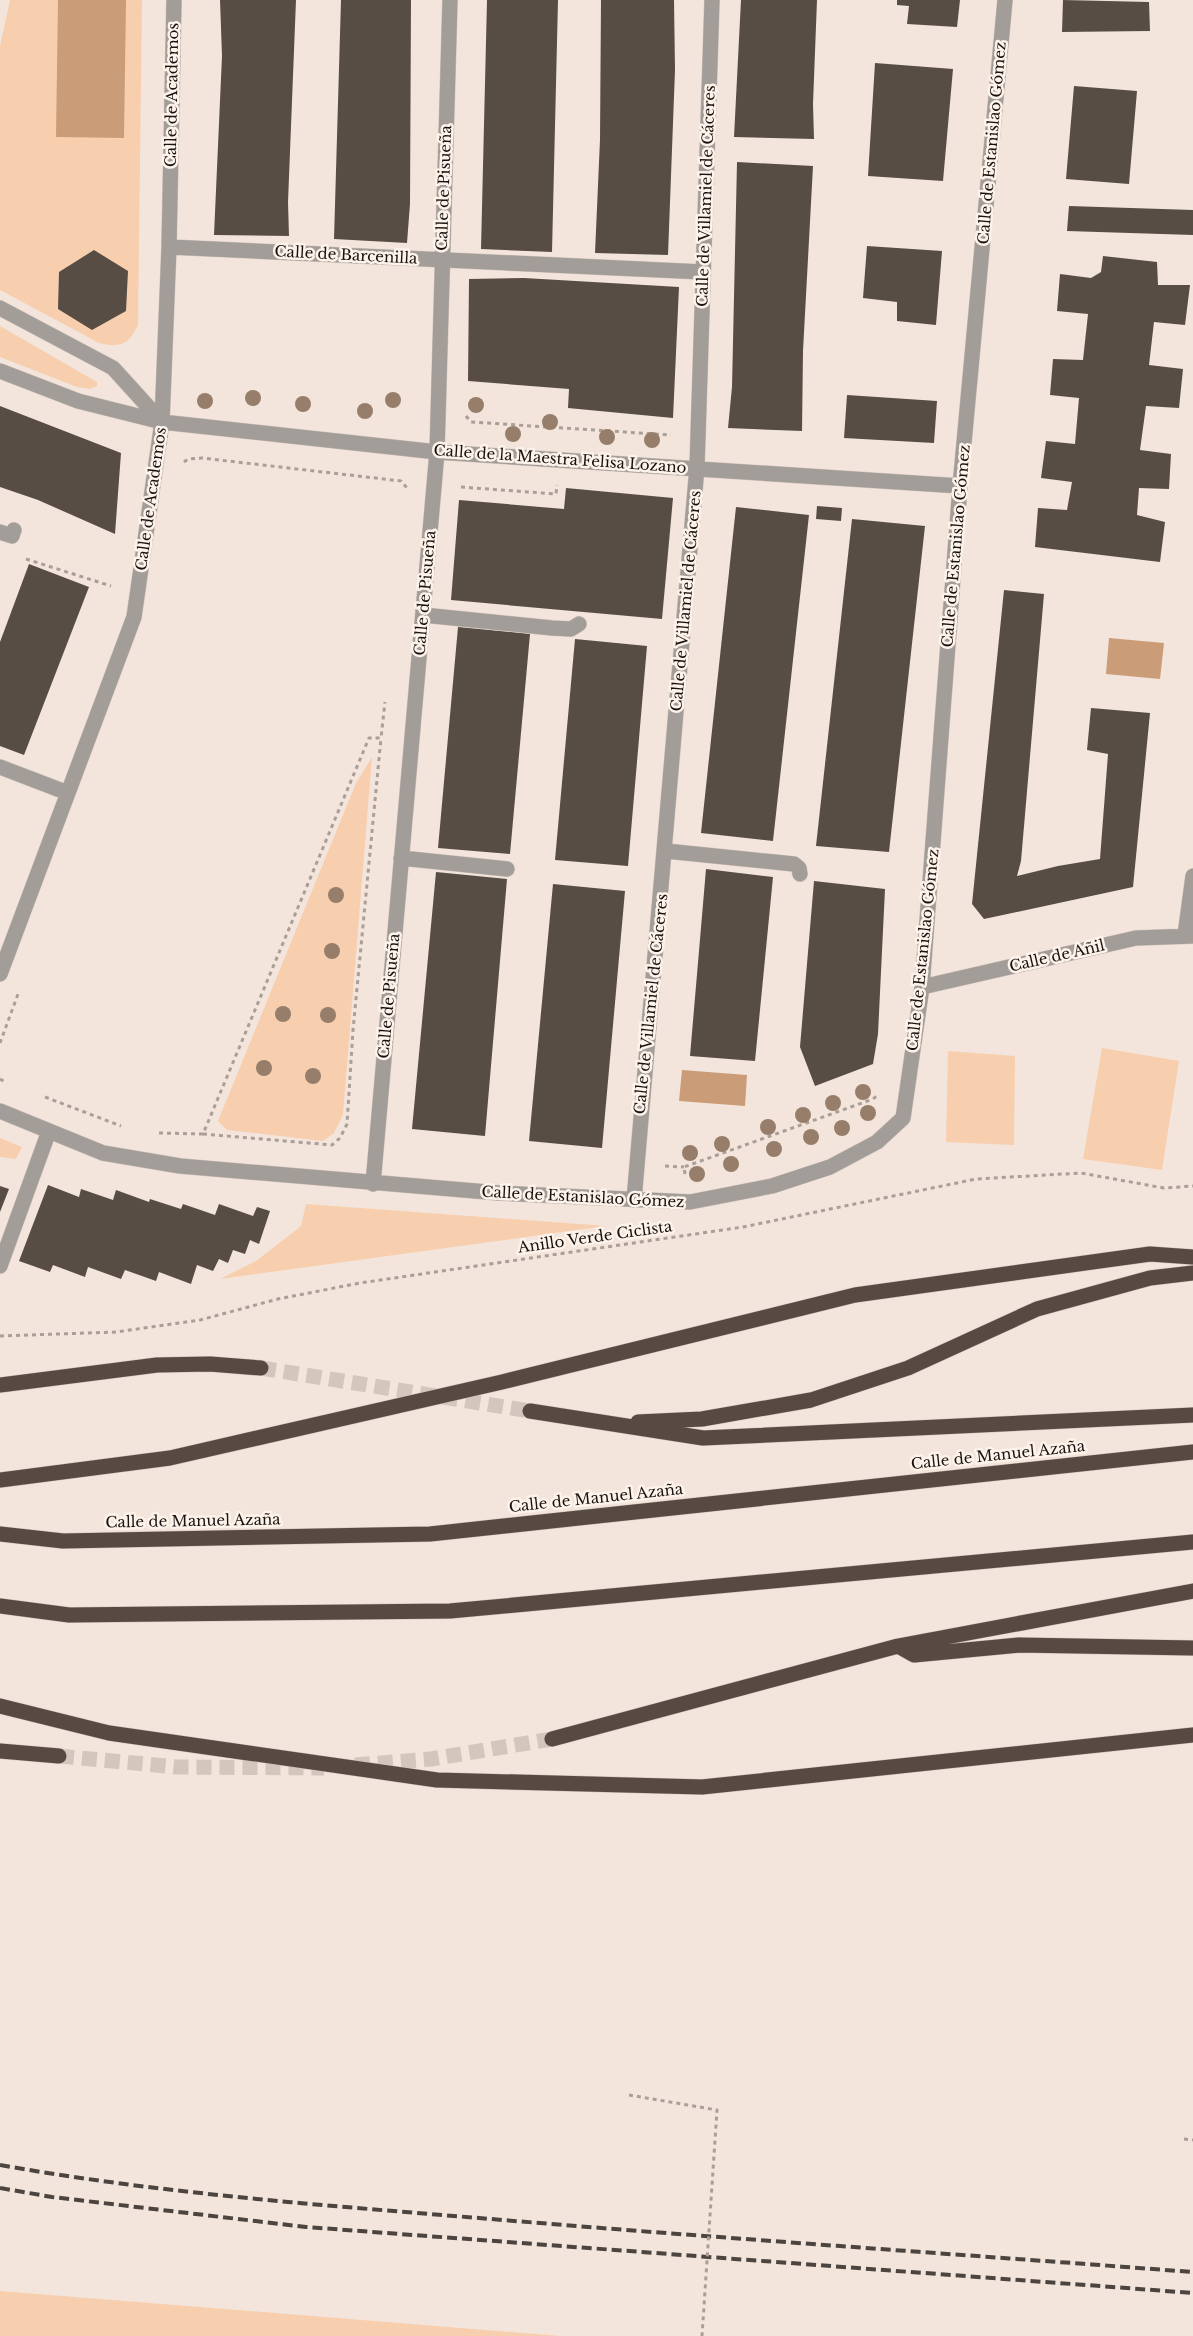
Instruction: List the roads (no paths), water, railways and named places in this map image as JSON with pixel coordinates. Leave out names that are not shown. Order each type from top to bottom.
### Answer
[{"type":"highway","points":[[0,1480],[170,1458],[502,1382],[855,1295],[1150,1254],[1193,1257]]},
{"type":"highway","points":[[604,1424],[702,1419],[811,1400],[908,1368],[1037,1309],[1150,1278],[1193,1273]]},
{"type":"highway","points":[[0,1385],[157,1365],[210,1364],[261,1368]]},
{"type":"highway","points":[[530,1411],[703,1438],[1193,1415]]},
{"type":"highway","name":"Calle de Manuel Azaña","points":[[0,1534],[63,1540],[430,1534],[1193,1452]]},
{"type":"highway","points":[[0,1606],[69,1615],[450,1611],[1193,1542]]},
{"type":"highway","points":[[552,1739],[898,1646],[1193,1591]]},
{"type":"highway","points":[[898,1646],[914,1655],[1019,1645],[1193,1648]]},
{"type":"highway","points":[[0,1706],[109,1734],[437,1780],[702,1787],[1193,1734]]},
{"type":"highway","points":[[0,1751],[59,1756]]},
{"type":"street","name":"Calle de Academos","points":[[0,974],[134,616],[162,422],[169,247],[174,0]]},
{"type":"street","name":"Calle de Pisueña","points":[[373,1184],[437,452],[450,0]]},
{"type":"street","name":"Calle de Villamiel de Cáceres","points":[[634,1200],[666,851],[697,467],[712,0]]},
{"type":"street","name":"Calle de Estanislao Gómez","points":[[0,1111],[103,1153],[180,1166],[373,1184],[690,1202],[772,1186],[830,1167],[877,1142],[903,1118],[922,987],[960,486],[1006,0]]},
{"type":"street","name":"Calle de Barcenilla","points":[[169,247],[703,272]]},
{"type":"street","points":[[0,308],[113,368],[162,422]]},
{"type":"street","name":"Calle de la Maestra Felisa Lozano","points":[[0,371],[78,401],[162,422],[437,452],[697,467],[960,486]]},
{"type":"street","points":[[423,615],[552,628],[571,629],[579,624]]},
{"type":"street","points":[[0,767],[68,793]]},
{"type":"street","points":[[666,851],[794,864],[799,868],[800,874]]},
{"type":"street","points":[[401,858],[507,869]]},
{"type":"street","points":[[1189,936],[1193,876]]},
{"type":"street","name":"Calle de Añil","points":[[922,987],[1136,938],[1189,936]]},
{"type":"street","points":[[0,1266],[49,1131]]},
{"type":"tunnel","points":[[261,1368],[530,1411]]},
{"type":"tunnel","points":[[355,1765],[431,1759],[552,1739]]},
{"type":"tunnel","points":[[59,1756],[177,1767],[324,1768]]},
{"type":"railway","points":[[0,2165],[179,2191],[299,2203],[1193,2272]]},
{"type":"railway","points":[[0,2188],[52,2197],[306,2227],[1193,2293]]}]
